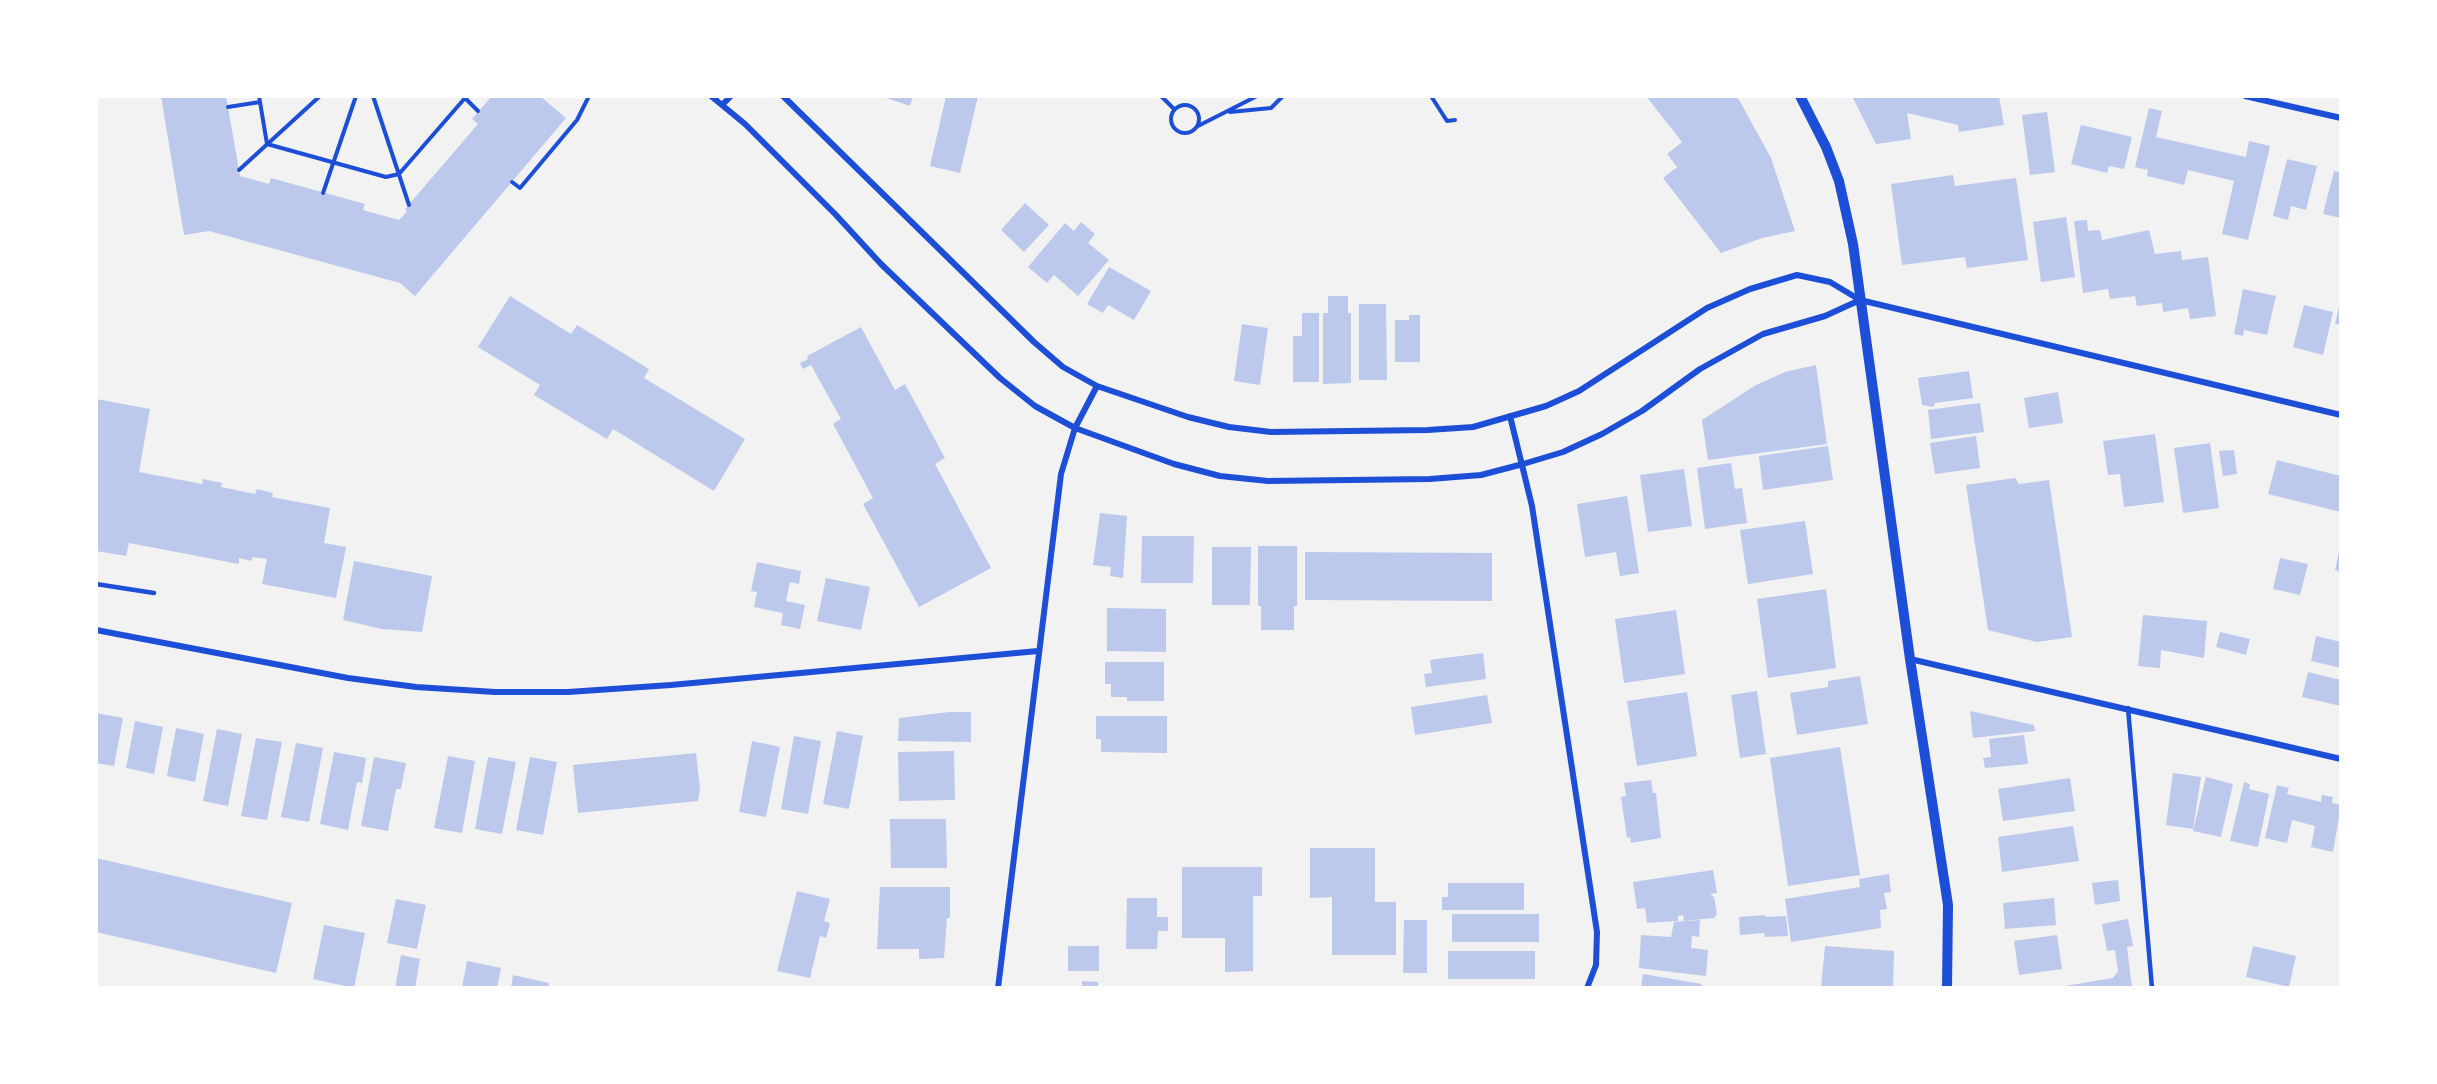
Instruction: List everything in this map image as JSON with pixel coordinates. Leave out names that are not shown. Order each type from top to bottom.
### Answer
[{"type":"street","points":[[711,96],[745,124],[836,215],[881,264],[1000,378],[1035,406],[1075,428],[1174,464],[1220,476],[1269,481],[1430,479],[1481,475],[1523,464],[1563,452],[1602,434],[1642,411],[1700,369],[1763,334],[1825,316],[1860,300]]},
{"type":"street","points":[[722,105],[731,96]]},
{"type":"street","points":[[783,96],[1034,342],[1063,367],[1097,386],[1188,417],[1228,427],[1271,432],[1428,430],[1473,427],[1546,406],[1579,391],[1707,308],[1750,289],[1797,275],[1830,282],[1860,300],[2341,415]]},
{"type":"street","points":[[1800,96],[1826,147],[1839,181],[1853,244],[1910,659],[1948,905],[1947,988]]},
{"type":"street","points":[[2245,96],[2341,118]]},
{"type":"street","points":[[999,988],[1061,474],[1075,428],[1097,386]]},
{"type":"street","points":[[1510,416],[1532,506],[1597,932],[1596,965],[1587,988]]},
{"type":"street","points":[[96,630],[348,678],[416,687],[495,692],[568,692],[659,686],[1038,651]]},
{"type":"street","points":[[1910,659],[2341,759]]},
{"type":"lane","points":[[96,584],[153,593]]},
{"type":"lane","points":[[2128,708],[2152,988]]},
{"type":"path","points":[[239,171],[320,96]]},
{"type":"path","points":[[323,193],[356,96]]},
{"type":"path","points":[[373,96],[409,205]]},
{"type":"path","points":[[512,182],[520,188],[577,120],[589,96]]},
{"type":"path","points":[[1161,96],[1174,110]]},
{"type":"path","points":[[1198,126],[1200,117],[1192,105],[1182,104],[1174,110],[1171,118],[1177,131],[1191,132],[1198,126],[1257,96]]},
{"type":"path","points":[[1228,112],[1271,108],[1283,96]]},
{"type":"path","points":[[1431,96],[1447,121],[1455,120]]},
{"type":"path","points":[[267,144],[386,177],[399,174],[464,97],[478,111]]},
{"type":"path","points":[[228,107],[260,99],[267,144]]},
{"type":"building","points":[[161,96],[226,96],[240,176],[269,184],[271,178],[365,204],[363,210],[399,220],[407,212],[405,209],[478,124],[472,119],[492,96],[540,96],[566,118],[415,296],[400,283],[209,231],[184,235]]},
{"type":"building","points":[[881,96],[913,96],[910,106]]},
{"type":"building","points":[[946,96],[978,96],[960,173],[930,166]]},
{"type":"building","points":[[1646,96],[1737,96],[1771,158],[1795,231],[1762,238],[1721,253],[1663,178],[1677,167],[1667,154],[1682,142]]},
{"type":"building","points":[[1852,96],[1999,96],[2004,125],[1959,132],[1958,125],[1907,113],[1911,139],[1876,144]]},
{"type":"building","points":[[2149,108],[2162,111],[2156,137],[2246,157],[2249,141],[2270,146],[2248,240],[2222,234],[2234,181],[2188,170],[2184,185],[2147,176],[2148,170],[2135,167]]},
{"type":"building","points":[[2047,112],[2055,172],[2030,175],[2022,115]]},
{"type":"building","points":[[2081,125],[2132,137],[2124,169],[2109,166],[2107,173],[2071,164]]},
{"type":"building","points":[[2287,159],[2317,166],[2306,210],[2291,206],[2288,220],[2273,216]]},
{"type":"building","points":[[2334,171],[2341,172],[2341,218],[2323,214]]},
{"type":"building","points":[[1953,175],[1955,186],[2016,178],[2028,260],[1967,268],[1965,257],[1902,265],[1891,184]]},
{"type":"building","points":[[1025,203],[1049,225],[1024,252],[1001,230]]},
{"type":"building","points":[[2066,217],[2075,277],[2041,282],[2033,222]]},
{"type":"building","points":[[2087,220],[2088,231],[2100,230],[2102,240],[2149,230],[2155,254],[2181,251],[2182,260],[2208,257],[2216,316],[2190,319],[2188,308],[2163,312],[2162,303],[2137,306],[2135,296],[2110,299],[2108,289],[2083,293],[2074,221]]},
{"type":"building","points":[[1081,222],[1095,234],[1088,243],[1109,260],[1078,296],[1054,275],[1047,283],[1028,267],[1065,223],[1074,231]]},
{"type":"building","points":[[1109,267],[1151,291],[1134,320],[1108,305],[1103,313],[1087,304]]},
{"type":"building","points":[[2243,289],[2276,296],[2267,335],[2244,330],[2243,336],[2234,334]]},
{"type":"building","points":[[510,296],[571,334],[577,325],[649,369],[644,378],[745,439],[714,491],[613,429],[607,439],[534,395],[540,385],[478,347]]},
{"type":"building","points":[[1328,296],[1348,296],[1348,313],[1351,313],[1351,383],[1323,384],[1323,313],[1328,313]]},
{"type":"building","points":[[2341,302],[2341,325],[2335,324]]},
{"type":"building","points":[[1359,304],[1386,304],[1387,380],[1359,380]]},
{"type":"building","points":[[2304,305],[2333,312],[2323,355],[2293,347]]},
{"type":"building","points":[[1302,313],[1319,313],[1319,382],[1293,382],[1293,336],[1302,336]]},
{"type":"building","points":[[1409,315],[1420,315],[1420,362],[1395,362],[1395,320],[1409,320]]},
{"type":"building","points":[[1242,324],[1268,328],[1260,385],[1234,381]]},
{"type":"building","points":[[861,327],[895,390],[905,384],[945,458],[935,464],[991,568],[919,607],[863,504],[873,498],[833,424],[841,419],[811,365],[803,369],[800,363],[808,359],[807,356]]},
{"type":"building","points":[[1816,365],[1827,444],[1708,460],[1702,420],[1756,385],[1785,372]]},
{"type":"building","points":[[1969,371],[1973,398],[1935,403],[1933,407],[1922,405],[1918,378]]},
{"type":"building","points":[[2058,392],[2063,423],[2029,428],[2024,398]]},
{"type":"building","points":[[96,399],[150,409],[139,472],[202,484],[203,479],[222,483],[221,487],[255,494],[257,489],[273,493],[272,497],[330,508],[324,543],[346,547],[336,598],[262,584],[267,559],[252,557],[252,561],[239,558],[239,564],[129,543],[126,556],[96,551]]},
{"type":"building","points":[[1980,403],[1984,432],[1931,439],[1928,410]]},
{"type":"building","points":[[2155,434],[2164,502],[2124,507],[2120,474],[2108,475],[2103,441]]},
{"type":"building","points":[[1976,436],[1980,468],[1935,474],[1930,443]]},
{"type":"building","points":[[2210,443],[2219,508],[2183,513],[2174,448]]},
{"type":"building","points":[[1828,446],[1833,480],[1763,490],[1759,456]]},
{"type":"building","points":[[2234,450],[2237,474],[2223,476],[2219,451]]},
{"type":"building","points":[[2277,460],[2341,476],[2341,512],[2268,494]]},
{"type":"building","points":[[1731,463],[1735,489],[1742,488],[1747,523],[1705,529],[1697,468]]},
{"type":"building","points":[[1684,469],[1692,526],[1648,532],[1640,475]]},
{"type":"building","points":[[2015,478],[2019,484],[2049,480],[2072,637],[2037,642],[1988,630],[1966,485]]},
{"type":"building","points":[[1627,496],[1639,573],[1620,576],[1616,552],[1585,557],[1577,504]]},
{"type":"building","points":[[1100,513],[1127,516],[1123,578],[1110,576],[1111,567],[1093,565]]},
{"type":"building","points":[[1805,521],[1813,574],[1748,584],[1740,530]]},
{"type":"building","points":[[1142,536],[1194,536],[1193,583],[1141,583]]},
{"type":"building","points":[[1258,546],[1297,546],[1297,606],[1294,606],[1294,630],[1261,630],[1261,606],[1258,606]]},
{"type":"building","points":[[1212,547],[1251,547],[1250,605],[1212,605]]},
{"type":"building","points":[[2341,547],[2341,572],[2335,570]]},
{"type":"building","points":[[1305,552],[1492,553],[1492,601],[1305,600]]},
{"type":"building","points":[[2280,558],[2308,564],[2300,595],[2273,589]]},
{"type":"building","points":[[354,561],[432,576],[422,632],[382,629],[343,620]]},
{"type":"building","points":[[757,562],[801,571],[799,584],[790,582],[786,601],[805,605],[800,629],[781,625],[783,613],[754,607],[757,592],[751,591]]},
{"type":"building","points":[[826,578],[870,587],[861,630],[817,621]]},
{"type":"building","points":[[1826,589],[1836,668],[1768,678],[1757,599]]},
{"type":"building","points":[[1107,608],[1166,609],[1166,652],[1107,651]]},
{"type":"building","points":[[1676,610],[1685,674],[1624,683],[1615,619]]},
{"type":"building","points":[[2143,615],[2207,621],[2204,658],[2161,650],[2160,668],[2138,666]]},
{"type":"building","points":[[2220,632],[2250,639],[2246,655],[2216,647]]},
{"type":"building","points":[[2316,636],[2341,642],[2341,668],[2311,661]]},
{"type":"building","points":[[1483,653],[1486,679],[1426,687],[1424,674],[1432,673],[1430,660]]},
{"type":"building","points":[[1105,662],[1164,662],[1164,701],[1127,701],[1127,697],[1111,697],[1111,684],[1105,684]]},
{"type":"building","points":[[2308,672],[2341,680],[2341,706],[2302,697]]},
{"type":"building","points":[[1860,676],[1868,724],[1797,735],[1790,693],[1828,687],[1828,681]]},
{"type":"building","points":[[1757,691],[1766,754],[1740,758],[1731,695]]},
{"type":"building","points":[[1687,692],[1697,756],[1637,766],[1627,701]]},
{"type":"building","points":[[1487,695],[1492,723],[1415,735],[1411,707]]},
{"type":"building","points":[[1970,711],[2034,725],[2035,731],[1973,738]]},
{"type":"building","points":[[949,712],[971,712],[971,742],[898,741],[899,718]]},
{"type":"building","points":[[96,713],[123,718],[114,766],[96,763]]},
{"type":"building","points":[[1096,716],[1167,716],[1167,753],[1101,752],[1101,739],[1096,739]]},
{"type":"building","points":[[135,721],[163,727],[154,774],[126,768]]},
{"type":"building","points":[[176,728],[204,734],[195,782],[167,776]]},
{"type":"building","points":[[217,729],[242,734],[228,806],[203,801]]},
{"type":"building","points":[[837,731],[863,736],[849,809],[823,804]]},
{"type":"building","points":[[2024,735],[2028,764],[1985,768],[1983,758],[1991,757],[1989,739]]},
{"type":"building","points":[[794,736],[821,741],[808,814],[781,809]]},
{"type":"building","points":[[256,738],[282,742],[267,820],[241,816]]},
{"type":"building","points":[[752,741],[780,747],[766,817],[739,812]]},
{"type":"building","points":[[296,743],[323,748],[309,822],[281,817]]},
{"type":"building","points":[[1840,747],[1860,875],[1788,886],[1770,758]]},
{"type":"building","points":[[954,751],[955,800],[899,801],[898,752]]},
{"type":"building","points":[[334,752],[366,758],[362,783],[357,782],[348,830],[320,824]]},
{"type":"building","points":[[696,753],[700,788],[698,801],[578,813],[573,765]]},
{"type":"building","points":[[448,756],[475,761],[462,833],[434,828]]},
{"type":"building","points":[[374,757],[406,763],[401,789],[396,789],[388,831],[361,826]]},
{"type":"building","points":[[488,757],[516,762],[502,834],[475,829]]},
{"type":"building","points":[[530,757],[557,762],[543,835],[516,830]]},
{"type":"building","points":[[2173,773],[2201,777],[2193,829],[2166,825]]},
{"type":"building","points":[[2206,777],[2233,784],[2221,837],[2193,831]]},
{"type":"building","points":[[2070,778],[2075,811],[2003,821],[1998,789]]},
{"type":"building","points":[[1651,780],[1653,793],[1656,793],[1661,838],[1631,843],[1630,837],[1627,838],[1621,797],[1626,796],[1624,783]]},
{"type":"building","points":[[2244,782],[2250,784],[2249,789],[2269,794],[2258,847],[2230,841]]},
{"type":"building","points":[[2277,785],[2289,788],[2287,794],[2321,802],[2322,795],[2333,797],[2332,803],[2341,805],[2333,852],[2311,847],[2315,826],[2292,820],[2287,843],[2265,838]]},
{"type":"building","points":[[890,819],[946,819],[947,868],[891,868]]},
{"type":"building","points":[[2073,826],[2079,861],[2002,872],[1998,837]]},
{"type":"building","points":[[1310,848],[1375,848],[1375,902],[1396,902],[1396,955],[1332,955],[1332,897],[1310,898]]},
{"type":"building","points":[[96,858],[292,903],[276,973],[96,932]]},
{"type":"building","points":[[1182,867],[1262,867],[1262,896],[1253,896],[1253,971],[1225,972],[1225,938],[1182,938]]},
{"type":"building","points":[[1713,870],[1717,893],[1710,894],[1714,897],[1717,914],[1714,918],[1684,921],[1683,915],[1678,916],[1678,921],[1647,923],[1645,908],[1637,909],[1633,882]]},
{"type":"building","points":[[1889,874],[1891,892],[1884,893],[1887,909],[1880,910],[1881,928],[1791,942],[1785,899],[1860,887],[1859,879]]},
{"type":"building","points":[[2118,880],[2120,901],[2095,905],[2092,883]]},
{"type":"building","points":[[1448,883],[1524,883],[1524,910],[1442,910],[1442,897],[1448,897]]},
{"type":"building","points":[[880,887],[950,887],[950,918],[947,918],[944,958],[919,959],[919,949],[877,949]]},
{"type":"building","points":[[797,891],[830,899],[824,921],[830,923],[826,938],[820,936],[810,978],[777,971]]},
{"type":"building","points":[[1127,898],[1157,898],[1157,917],[1168,917],[1168,931],[1158,931],[1157,949],[1126,949]]},
{"type":"building","points":[[2054,898],[2056,925],[2005,929],[2003,903]]},
{"type":"building","points":[[396,899],[426,905],[417,949],[387,943]]},
{"type":"building","points":[[1452,914],[1539,914],[1539,942],[1452,942]]},
{"type":"building","points":[[1765,915],[1766,917],[1786,916],[1788,936],[1765,937],[1764,933],[1740,935],[1739,917]]},
{"type":"building","points":[[2128,919],[2133,946],[2127,947],[2132,988],[2053,988],[2113,978],[2118,971],[2115,950],[2107,951],[2102,924]]},
{"type":"building","points":[[1404,920],[1427,920],[1427,973],[1403,973]]},
{"type":"building","points":[[1700,920],[1699,937],[1692,936],[1691,948],[1708,950],[1706,976],[1639,968],[1641,935],[1671,937],[1674,922]]},
{"type":"building","points":[[324,925],[365,933],[354,988],[313,979]]},
{"type":"building","points":[[2057,935],[2062,969],[2019,975],[2014,941]]},
{"type":"building","points":[[1068,946],[1099,946],[1099,971],[1068,971]]},
{"type":"building","points":[[1825,946],[1894,951],[1893,988],[1821,988]]},
{"type":"building","points":[[2253,946],[2296,956],[2289,987],[2246,977]]},
{"type":"building","points":[[1448,951],[1535,951],[1535,979],[1448,979]]},
{"type":"building","points":[[401,955],[420,959],[415,988],[395,988]]},
{"type":"building","points":[[467,961],[501,968],[497,988],[462,988]]},
{"type":"building","points":[[1643,974],[1702,984],[1701,988],[1641,988]]},
{"type":"building","points":[[513,975],[549,983],[548,988],[511,988]]},
{"type":"building","points":[[1082,981],[1098,982],[1098,988],[1082,988]]}]
